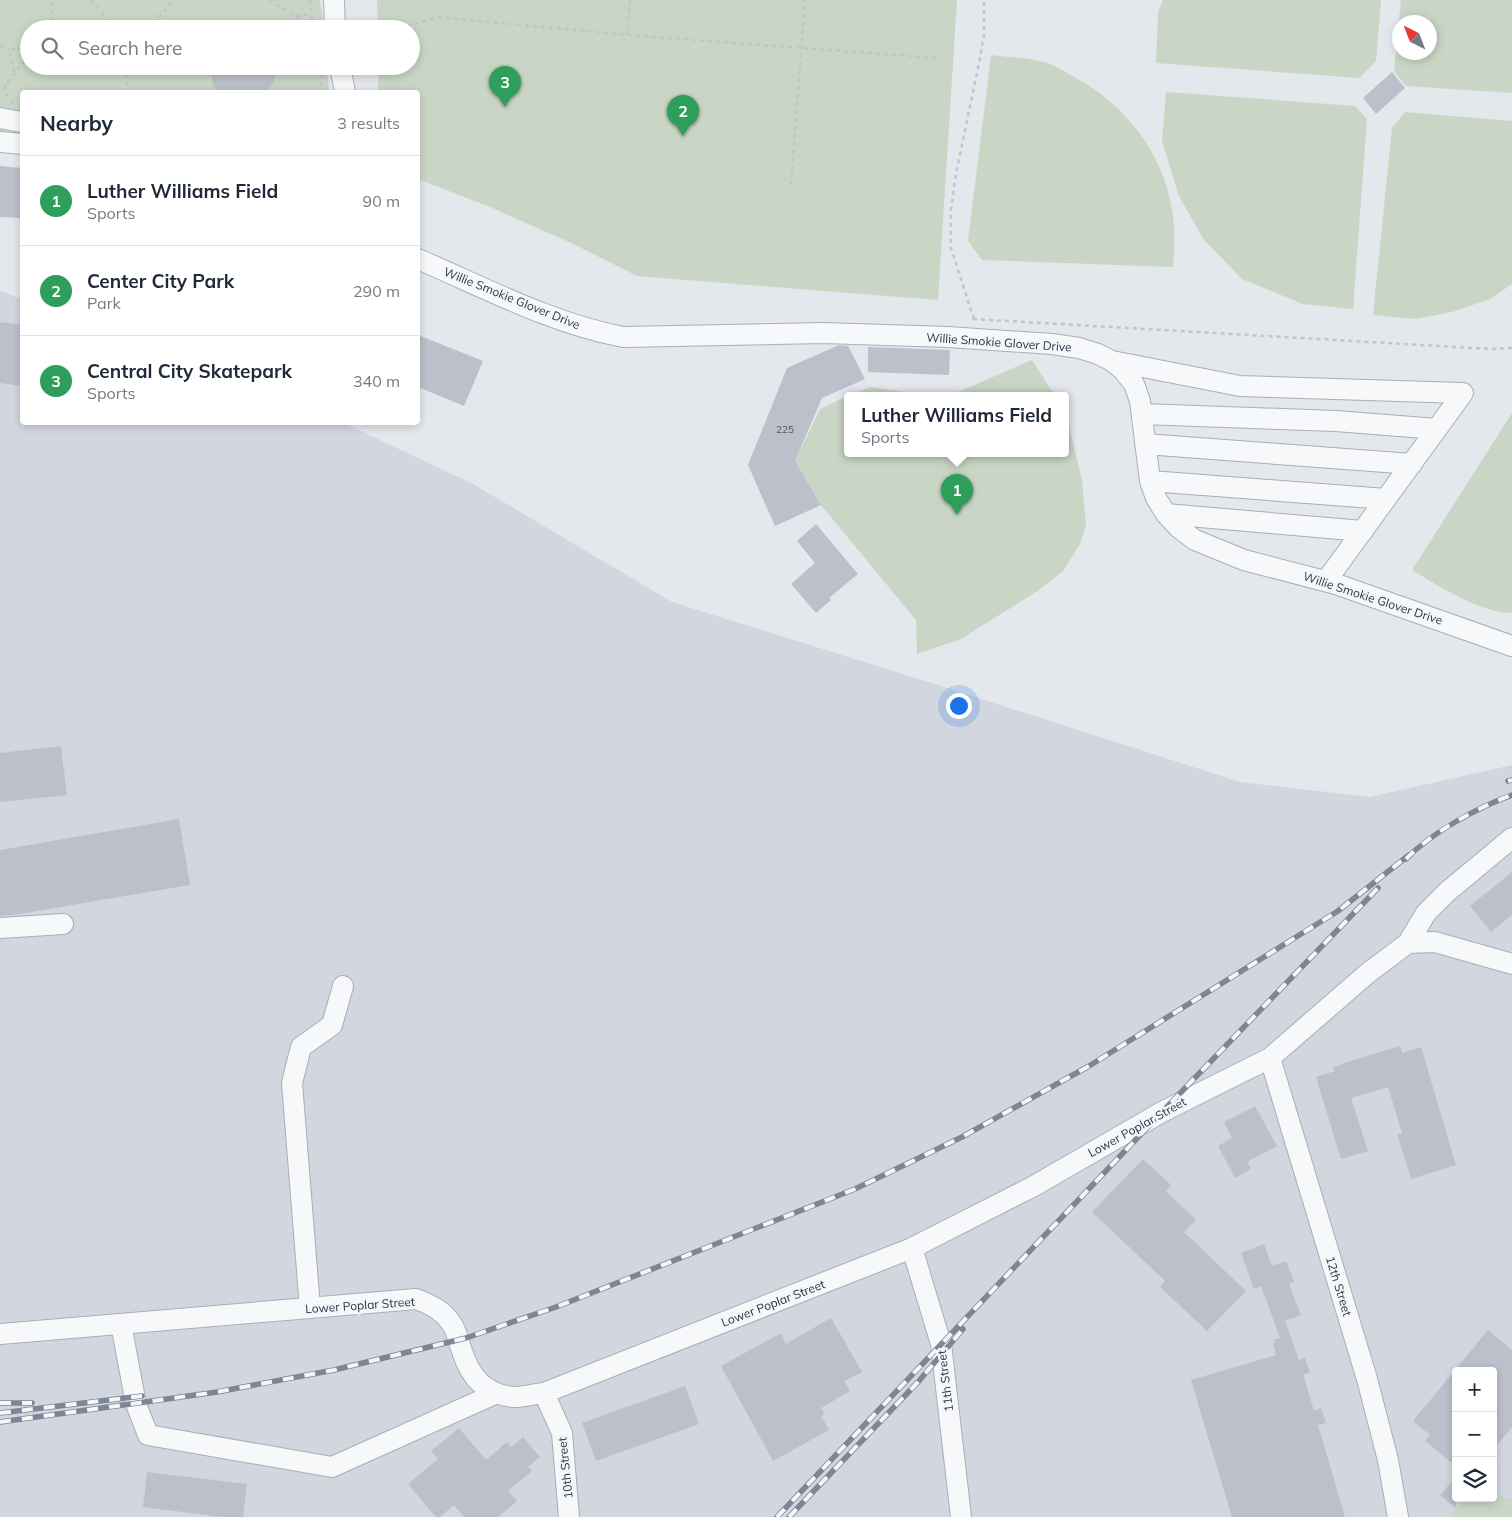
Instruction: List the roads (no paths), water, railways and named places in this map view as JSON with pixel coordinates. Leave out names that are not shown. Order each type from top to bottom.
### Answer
[{"type":"street","points":[[334,0],[335,20]]},
{"type":"street","points":[[342,75],[345,90]]},
{"type":"street","points":[[0,118],[20,114]]},
{"type":"street","points":[[0,142],[20,144]]},
{"type":"street","name":"Willie Smokie Glover Drive","points":[[420,260],[567,322],[595,331],[623,336],[823,333],[982,339],[1052,344],[1079,348],[1098,354],[1112,361],[1123,370],[1134,384],[1140,401],[1150,481],[1156,498],[1166,514],[1179,528],[1195,540],[1244,560],[1326,581],[1512,646]]},
{"type":"street","points":[[1112,361],[1240,386],[1463,393],[1326,581]]},
{"type":"street","points":[[1142,414],[1336,421],[1437,429]]},
{"type":"street","points":[[1145,444],[1412,464]]},
{"type":"street","points":[[1150,481],[1386,499]]},
{"type":"street","points":[[1166,514],[1363,531]]},
{"type":"street","points":[[1408,943],[1426,913],[1447,892],[1512,838]]},
{"type":"street","points":[[0,928],[63,924]]},
{"type":"street","points":[[1408,943],[1435,942],[1512,964]]},
{"type":"street","name":"Lower Poplar Street","points":[[0,1334],[416,1299],[432,1305],[454,1327],[465,1360],[484,1388],[515,1397],[544,1392],[912,1248],[1034,1186],[1162,1112],[1270,1058],[1368,973],[1408,943]]},
{"type":"street","points":[[310,1308],[292,1083],[301,1047],[332,1025],[343,986]]},
{"type":"street","name":"12th Street","points":[[1270,1058],[1367,1379],[1388,1460],[1398,1517]]},
{"type":"street","name":"11th Street","points":[[912,1248],[941,1344],[961,1517]]},
{"type":"street","points":[[122,1324],[136,1404],[148,1435],[332,1468],[497,1393]]},
{"type":"street","name":"10th Street","points":[[544,1392],[562,1433],[569,1517]]},
{"type":"railway","points":[[1508,781],[1512,780]]},
{"type":"railway","points":[[1406,859],[1416,849],[1442,830],[1485,806],[1512,795]]},
{"type":"railway","points":[[0,1422],[217,1392],[334,1370],[466,1338],[556,1307],[855,1189],[962,1137],[1089,1066],[1338,911],[1409,855]]},
{"type":"railway","points":[[777,1517],[1378,888]]},
{"type":"railway","points":[[789,1517],[918,1382],[963,1329]]},
{"type":"railway","points":[[0,1413],[142,1396]]},
{"type":"railway","points":[[0,1403],[32,1403]]},
{"type":"place","name":"Central City Skatepark","points":[[505,107]]},
{"type":"place","name":"Center City Park","points":[[683,136]]},
{"type":"place","name":"Luther Williams Field","points":[[957,515]]}]
